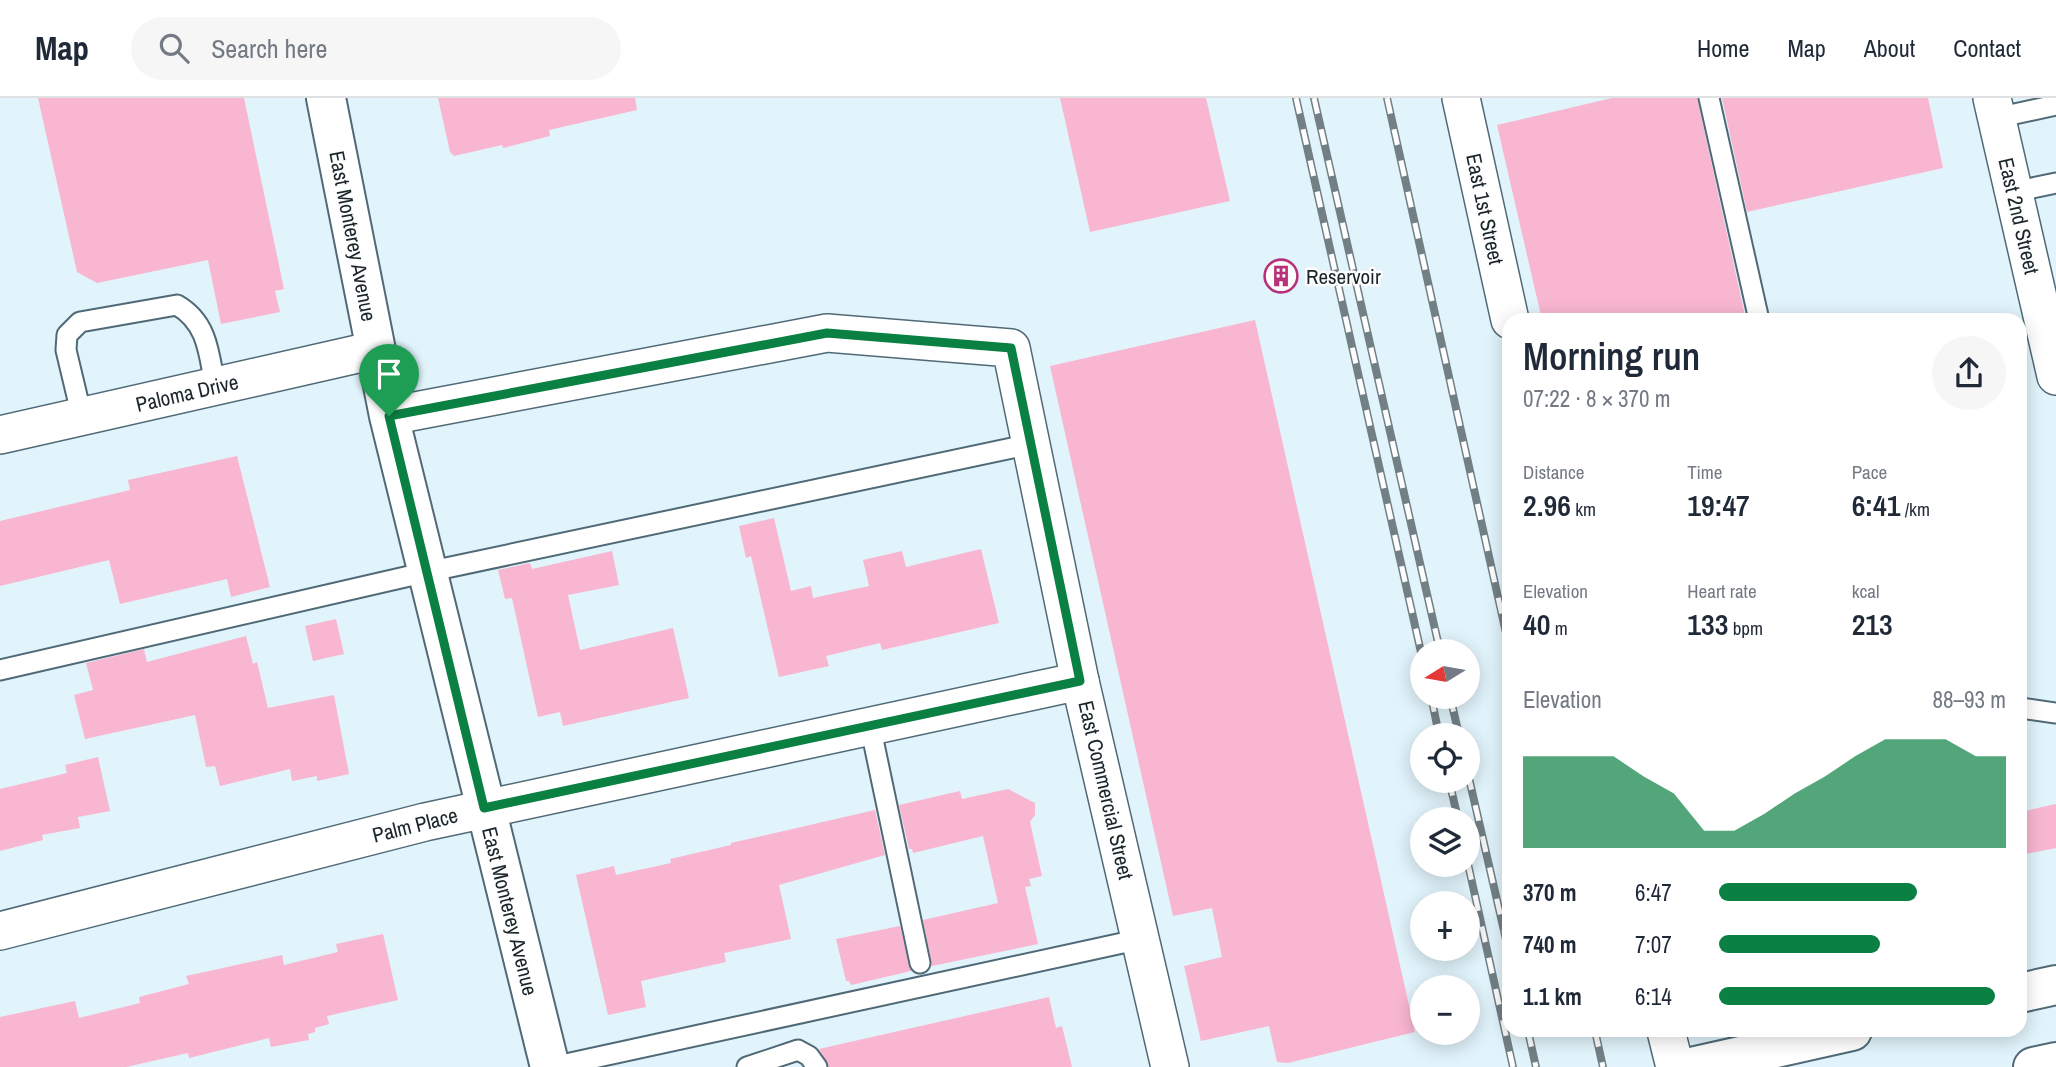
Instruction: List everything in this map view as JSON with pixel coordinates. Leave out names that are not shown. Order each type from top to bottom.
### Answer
[{"type":"street","name":"East Monterey Avenue","points":[[326,98],[389,416],[484,808],[551,1067]]},
{"type":"street","name":"East 1st Street","points":[[1461,98],[1508,313]]},
{"type":"street","name":"East 2nd Street","points":[[1994,108],[2056,376]]},
{"type":"street","name":"East Commercial Street","points":[[389,416],[827,333],[1011,348],[1080,681],[1171,1067]]},
{"type":"street","name":"Paloma Drive","points":[[0,435],[375,350]]},
{"type":"street","name":"Palm Place","points":[[0,931],[484,808],[1080,681]]},
{"type":"street","points":[[2027,991],[2056,985]]},
{"type":"street","points":[[1668,1037],[1675,1067]]},
{"type":"street","points":[[1691,1067],[1825,1037]]},
{"type":"street","points":[[2033,1067],[2056,1062]]},
{"type":"lane","points":[[1709,98],[1757,313]]},
{"type":"lane","points":[[1994,108],[2056,105]]},
{"type":"lane","points":[[2013,192],[2056,183]]},
{"type":"lane","points":[[82,417],[65,350],[67,335],[80,322],[177,305],[193,314],[204,333],[215,386]]},
{"type":"lane","points":[[0,670],[427,572],[1031,444]]},
{"type":"lane","points":[[2027,709],[2056,713]]},
{"type":"lane","points":[[870,725],[920,963]]},
{"type":"lane","points":[[551,1067],[1141,939]]},
{"type":"lane","points":[[747,1067],[797,1050],[809,1056],[817,1067]]},
{"type":"building","points":[[38,98],[244,98],[284,289],[275,291],[280,312],[221,324],[208,260],[97,283],[77,272]]},
{"type":"building","points":[[438,98],[635,98],[637,110],[549,130],[550,136],[503,148],[502,145],[454,156],[450,152]]},
{"type":"building","points":[[1060,98],[1206,98],[1230,201],[1090,232]]},
{"type":"building","points":[[1612,98],[1697,98],[1744,313],[1540,313],[1497,125]]},
{"type":"building","points":[[1722,98],[1928,98],[1943,168],[1747,212]]},
{"type":"building","points":[[1255,320],[1410,1010],[1410,1033],[1288,1063],[1277,1062],[1269,1026],[1201,1041],[1184,966],[1222,957],[1212,908],[1173,916],[1050,366]]},
{"type":"building","points":[[237,456],[270,587],[231,597],[227,579],[120,604],[109,560],[0,586],[0,521],[130,490],[128,480]]},
{"type":"building","points":[[774,518],[791,591],[811,586],[813,598],[869,586],[863,560],[902,551],[906,567],[981,549],[999,623],[882,650],[880,643],[826,656],[829,666],[779,677],[751,556],[746,558],[739,526]]},
{"type":"building","points":[[612,551],[619,585],[568,595],[580,650],[673,628],[689,698],[563,726],[560,712],[538,717],[512,598],[505,599],[498,570],[530,563],[532,569]]},
{"type":"building","points":[[336,619],[344,654],[313,661],[305,626]]},
{"type":"building","points":[[246,636],[253,664],[257,662],[268,708],[334,695],[349,774],[317,781],[317,776],[292,781],[290,769],[220,786],[215,766],[206,767],[195,715],[85,739],[74,695],[93,690],[86,663],[144,649],[147,662]]},
{"type":"building","points":[[98,757],[110,811],[78,817],[80,828],[42,835],[43,840],[0,851],[0,789],[67,773],[65,765]]},
{"type":"building","points":[[1008,789],[1035,803],[1035,815],[1030,822],[1042,876],[1029,879],[1031,886],[1025,887],[1038,944],[932,966],[923,920],[998,903],[983,836],[913,853],[912,849],[909,849],[899,805],[960,791],[962,799]]},
{"type":"building","points":[[2056,804],[2056,848],[2027,854],[2027,810]]},
{"type":"building","points":[[875,810],[885,855],[779,885],[791,939],[724,953],[726,962],[641,981],[646,1007],[608,1015],[576,875],[614,866],[616,875],[671,863],[670,859],[731,843]]},
{"type":"building","points":[[900,926],[911,971],[851,985],[846,981],[836,939]]},
{"type":"building","points":[[383,934],[398,1000],[327,1016],[329,1024],[315,1028],[315,1032],[308,1034],[309,1040],[271,1047],[269,1038],[189,1058],[188,1053],[126,1067],[0,1067],[0,1017],[75,1001],[79,1018],[140,1003],[139,997],[189,984],[186,976],[282,955],[284,965],[338,952],[336,944]]},
{"type":"building","points":[[1049,997],[1056,1028],[1062,1026],[1072,1067],[829,1067],[819,1049]]},
{"type":"railway","points":[[1296,98],[1418,639]]},
{"type":"railway","points":[[1314,98],[1437,639]]},
{"type":"railway","points":[[1387,98],[1502,615]]},
{"type":"railway","points":[[1434,709],[1437,723]]},
{"type":"railway","points":[[1453,709],[1456,723]]},
{"type":"railway","points":[[1452,793],[1455,807]]},
{"type":"railway","points":[[1472,793],[1502,922]]},
{"type":"railway","points":[[1471,877],[1502,1017]]},
{"type":"railway","points":[[1506,1037],[1513,1067]]},
{"type":"railway","points":[[1529,1037],[1536,1067]]},
{"type":"railway","points":[[1596,1037],[1603,1067]]},
{"type":"place","name":"Reservoir","points":[[1281,276]]},
{"type":"route","points":[[827,333],[1011,348],[1080,681],[484,808],[389,416],[827,333]]}]
